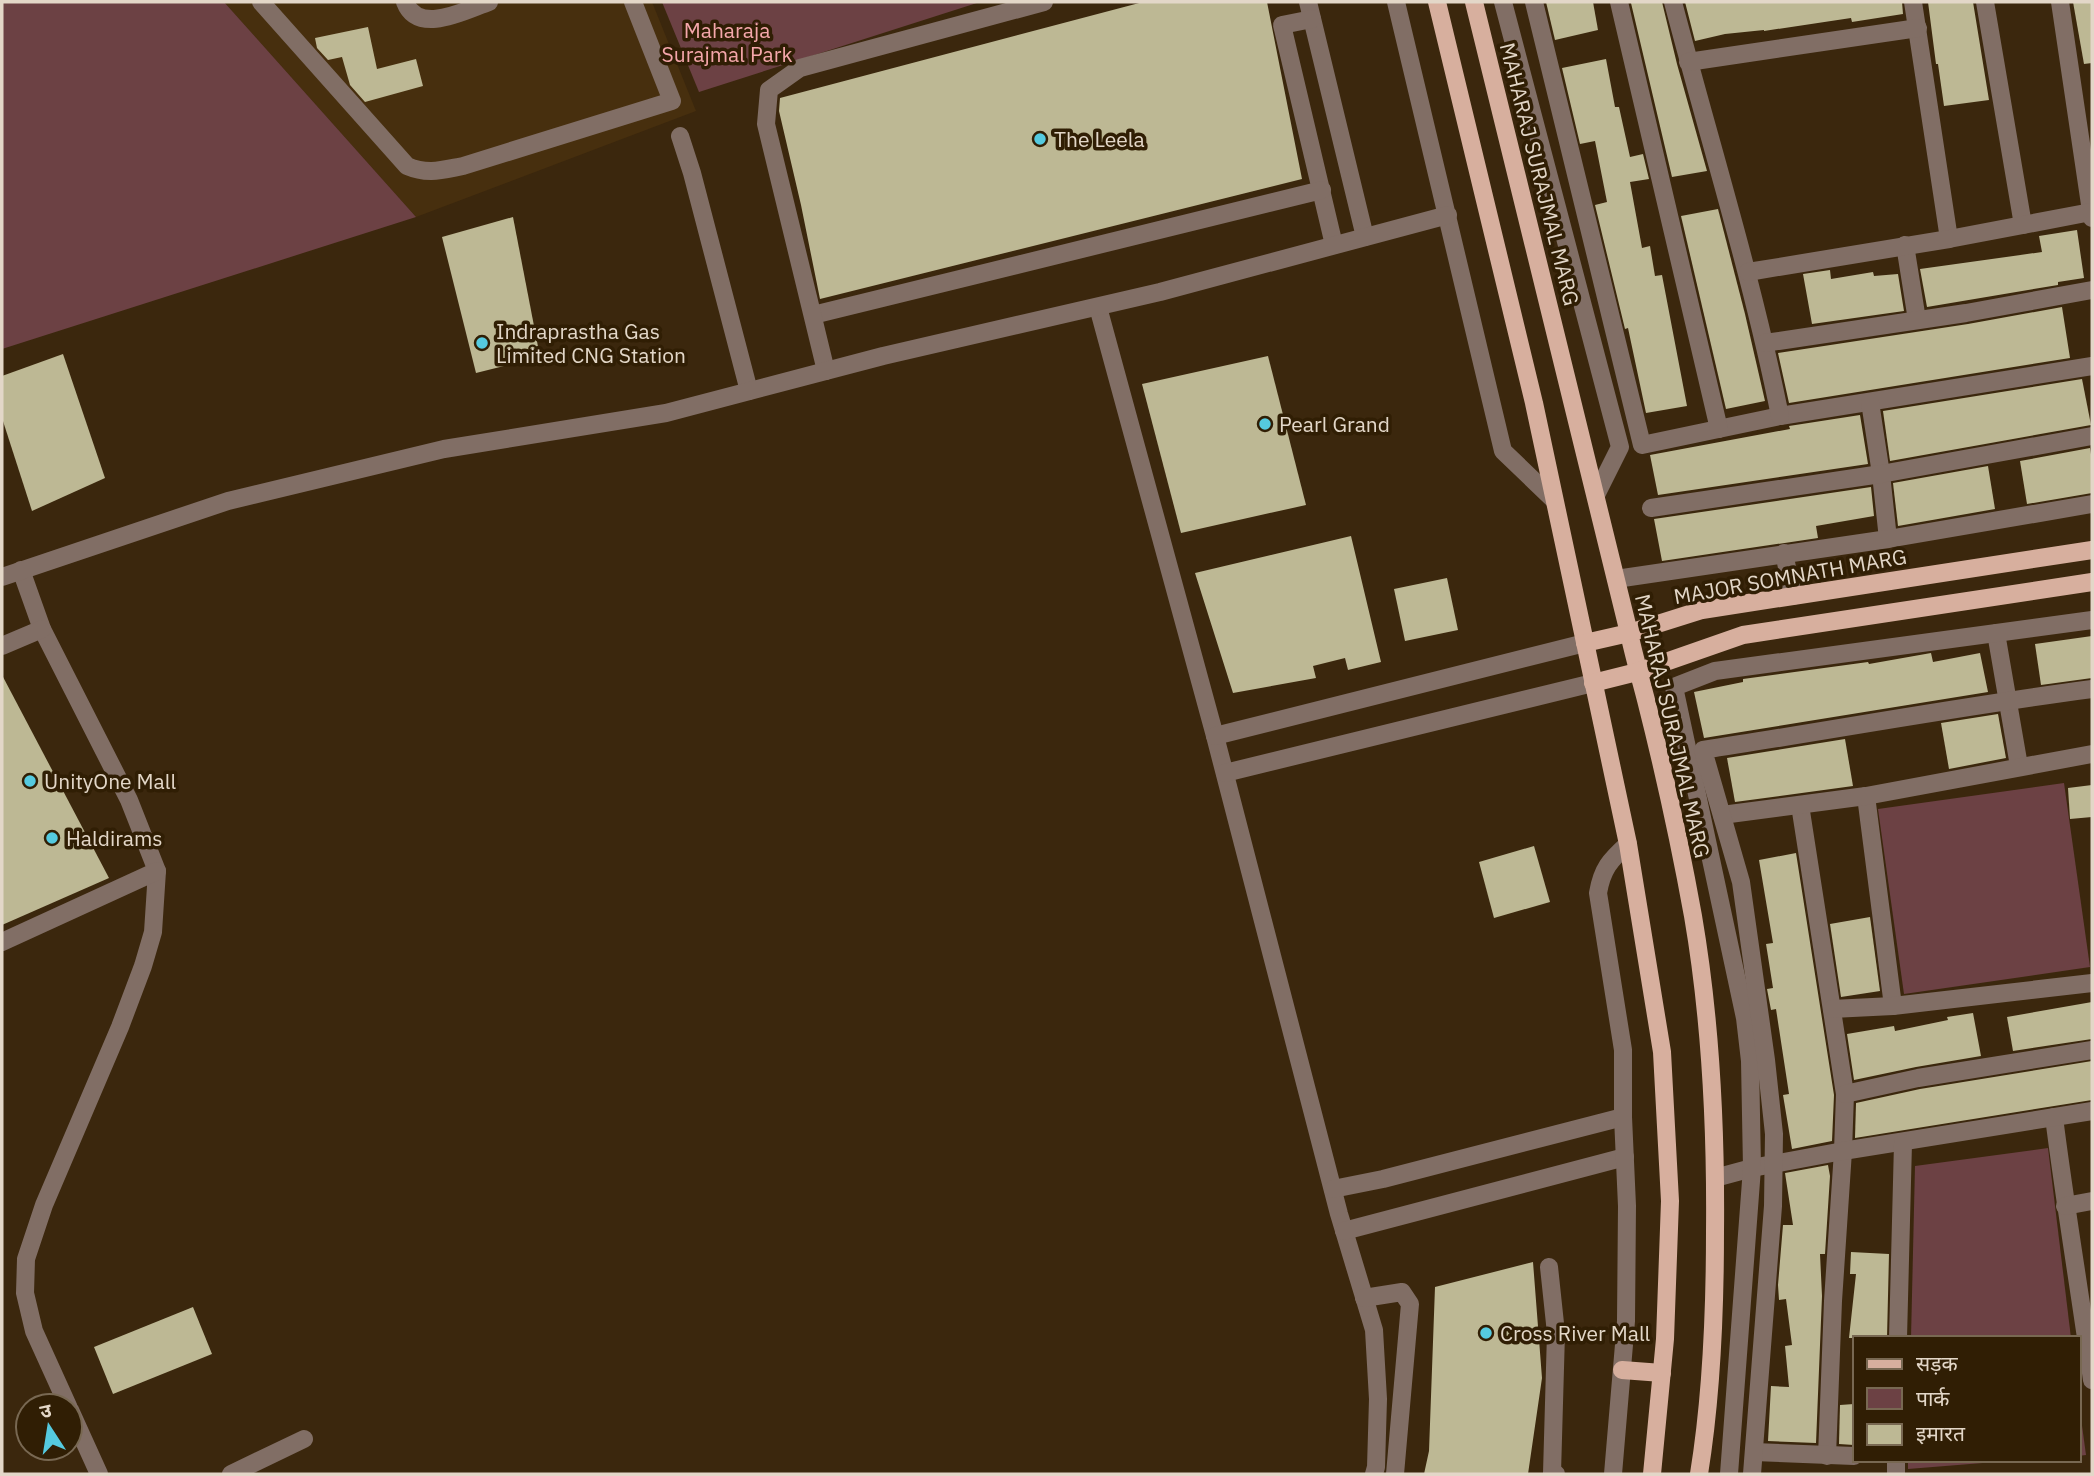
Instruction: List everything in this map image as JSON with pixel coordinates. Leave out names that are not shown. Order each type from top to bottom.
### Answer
[{"type":"main road","points":[[1437,2],[1534,403],[1628,844],[1662,1052],[1670,1201],[1665,1339],[1652,1474]]},
{"type":"main road","name":"MAHARAJ SURAJMAL MARG","points":[[1475,2],[1645,698],[1674,821],[1693,918],[1710,1049],[1715,1178],[1715,1317],[1706,1429],[1699,1474]]},
{"type":"main road","name":"MAJOR SOMNATH MARG","points":[[1585,643],[1629,633],[1702,610],[2092,550]]},
{"type":"main road","points":[[1593,683],[1743,635],[2092,582]]},
{"type":"main road","points":[[1622,1370],[1662,1373]]},
{"type":"street","points":[[261,2],[407,166],[421,172],[463,166],[672,101],[633,2]]},
{"type":"street","points":[[405,2],[407,8],[419,17],[436,20],[489,2]]},
{"type":"street","points":[[826,371],[766,124],[769,90],[800,68],[1044,2]]},
{"type":"street","points":[[1396,2],[1503,451],[1554,500]]},
{"type":"street","points":[[1503,2],[1620,447],[1596,495]]},
{"type":"street","points":[[1534,2],[1642,445],[1780,416],[2092,366]]},
{"type":"street","points":[[1619,2],[1719,429]]},
{"type":"street","points":[[1673,2],[1748,272],[1780,416]]},
{"type":"street","points":[[1913,2],[1949,239]]},
{"type":"street","points":[[1985,2],[2023,225]]},
{"type":"street","points":[[2060,2],[2092,218]]},
{"type":"street","points":[[1334,245],[1282,25],[1310,10],[1365,237]]},
{"type":"street","points":[[1688,62],[1917,27]]},
{"type":"street","points":[[680,136],[750,391]]},
{"type":"street","points":[[813,315],[1322,190]]},
{"type":"street","points":[[1748,272],[1949,239],[2091,212]]},
{"type":"street","points":[[2,577],[228,501],[444,449],[666,413],[883,356],[1098,307],[1448,215]]},
{"type":"street","points":[[1905,245],[1917,320]]},
{"type":"street","points":[[1765,343],[1966,313],[2092,290]]},
{"type":"street","points":[[1098,307],[1225,773],[1344,1230],[1374,1330],[1378,1399],[1374,1474]]},
{"type":"street","points":[[1870,402],[1888,539]]},
{"type":"street","points":[[1651,508],[1881,474],[2092,436]]},
{"type":"street","points":[[1616,579],[1888,539],[2092,504]]},
{"type":"street","points":[[1784,553],[1793,596]]},
{"type":"street","points":[[21,570],[41,629],[129,800],[157,871],[153,932],[143,966],[44,1205],[26,1259],[25,1293],[34,1331],[62,1392]]},
{"type":"street","points":[[1729,1474],[1752,1168],[1750,1061],[1745,1018],[1674,687],[1715,671],[2092,620]]},
{"type":"street","points":[[2,646],[41,629]]},
{"type":"street","points":[[1996,634],[2018,766]]},
{"type":"street","name":"MAJOR SOMNATH MARG","points":[[1215,736],[1585,643]]},
{"type":"street","points":[[1225,773],[1593,683]]},
{"type":"street","points":[[1752,1474],[1773,1206],[1774,1134],[1741,882],[1703,750],[2008,700],[2092,689]]},
{"type":"street","points":[[1723,815],[1866,796],[2092,754]]},
{"type":"street","points":[[1866,796],[1893,1006]]},
{"type":"street","points":[[1800,805],[1845,1094],[1827,1456]]},
{"type":"street","points":[[1613,1474],[1626,1308],[1627,1206],[1623,1050],[1598,893],[1601,877],[1610,860],[1628,844]]},
{"type":"street","points":[[2,942],[157,871]]},
{"type":"street","points":[[1832,1009],[1893,1006],[2092,983]]},
{"type":"street","points":[[1845,1094],[1918,1078],[2092,1050]]},
{"type":"street","points":[[1715,1178],[1752,1168],[1843,1151],[2092,1111]]},
{"type":"street","points":[[1333,1189],[1384,1179],[1623,1117]]},
{"type":"street","points":[[2054,1117],[2065,1206],[2084,1258],[2092,1380]]},
{"type":"street","points":[[1898,1336],[1903,1143]]},
{"type":"street","points":[[1344,1230],[1625,1157]]},
{"type":"street","points":[[2065,1206],[2092,1201]]},
{"type":"street","points":[[1549,1267],[1556,1333],[1553,1474]]},
{"type":"street","points":[[1364,1298],[1402,1292],[1410,1304],[1395,1474]]},
{"type":"street","points":[[230,1474],[304,1439]]},
{"type":"street","points":[[84,1441],[99,1474]]},
{"type":"street","points":[[1754,1452],[1853,1455]]},
{"type":"shaded area","points":[[224,2],[652,2],[696,111],[416,217]]},
{"type":"green space","points":[[2,2],[224,2],[416,217],[2,349]]},
{"type":"green space","name":"Maharaja Surajmal Park","points":[[662,2],[980,2],[699,92]]},
{"type":"green space","points":[[2064,783],[2090,967],[1904,994],[1878,809]]},
{"type":"green space","points":[[2048,1148],[2071,1336],[1911,1336],[1915,1166]]},
{"type":"green space","points":[[2080,1411],[2086,1455],[2080,1456]]},
{"type":"green space","points":[[1908,1462],[1995,1462],[1908,1469]]},
{"type":"building","name":"The Leela","points":[[1143,2],[1267,2],[1302,179],[820,299],[779,111],[780,98]]},
{"type":"building","points":[[1546,2],[1593,2],[1598,30],[1555,40]]},
{"type":"building","points":[[1662,2],[1707,171],[1672,177],[1631,3]]},
{"type":"building","points":[[1685,2],[1902,2],[1903,14],[1852,22],[1851,18],[1725,34],[1695,41]]},
{"type":"building","points":[[1928,2],[1973,2],[1989,100],[1944,106]]},
{"type":"building","points":[[2073,2],[2092,2],[2092,63],[2084,64]]},
{"type":"building","points":[[368,27],[377,69],[416,59],[423,86],[365,102],[350,85],[342,57],[328,60],[317,48],[315,38]]},
{"type":"building","points":[[1606,59],[1615,107],[1619,107],[1630,157],[1643,154],[1649,179],[1630,182],[1642,248],[1650,246],[1655,276],[1662,275],[1687,406],[1646,413],[1628,328],[1625,329],[1595,205],[1607,202],[1595,141],[1580,144],[1562,68]]},
{"type":"building","points":[[1718,209],[1765,401],[1726,409],[1681,216]]},
{"type":"building","points":[[513,217],[540,357],[476,373],[442,237]]},
{"type":"building","points":[[2077,230],[2084,278],[2058,282],[2058,285],[1927,307],[1920,269],[2042,252],[2039,236]]},
{"type":"building","points":[[1830,270],[1831,279],[1873,272],[1874,276],[1898,274],[1904,311],[1812,324],[1803,274]]},
{"type":"building","points":[[2062,307],[2070,358],[1789,403],[1778,353]]},
{"type":"building","points":[[63,354],[105,478],[32,511],[2,418],[2,376]]},
{"type":"building","points":[[1268,356],[1306,505],[1181,533],[1142,384]]},
{"type":"building","points":[[2082,379],[2091,425],[1890,461],[1883,411]]},
{"type":"building","points":[[1860,415],[1868,464],[1658,495],[1650,455],[1790,429],[1789,426]]},
{"type":"building","points":[[2090,448],[2092,493],[2027,504],[2020,461]]},
{"type":"building","points":[[1988,466],[1995,509],[1898,526],[1893,483]]},
{"type":"building","points":[[1871,487],[1874,516],[1816,526],[1818,538],[1662,561],[1654,519]]},
{"type":"building","points":[[1351,536],[1381,662],[1348,670],[1345,658],[1313,666],[1316,678],[1233,693],[1195,573]]},
{"type":"building","points":[[1447,578],[1458,630],[1405,641],[1394,589]]},
{"type":"building","points":[[2092,636],[2092,678],[2041,685],[2035,644]]},
{"type":"building","points":[[1931,653],[1933,662],[1980,653],[1988,692],[1704,738],[1694,692],[1743,682],[1743,679],[1868,662],[1869,664]]},
{"type":"building","name":"UnityOne Mall","points":[[2,675],[109,878],[2,925]]},
{"type":"building","points":[[1998,714],[2006,758],[1949,769],[1941,723]]},
{"type":"building","points":[[1845,739],[1853,786],[1735,802],[1727,758]]},
{"type":"building","points":[[2092,785],[2092,817],[2070,819],[2068,788]]},
{"type":"building","points":[[1534,846],[1550,902],[1494,918],[1479,862]]},
{"type":"building","points":[[1796,853],[1834,1095],[1832,1141],[1792,1149],[1783,1095],[1789,1094],[1776,1009],[1771,1010],[1767,989],[1773,988],[1766,944],[1773,943],[1759,860]]},
{"type":"building","points":[[1870,917],[1880,991],[1841,997],[1830,924]]},
{"type":"building","points":[[2092,1002],[2092,1039],[2013,1051],[2007,1017]]},
{"type":"building","points":[[1973,1013],[1981,1056],[1854,1080],[1847,1034],[1894,1026],[1895,1031]]},
{"type":"building","points":[[2092,1061],[2092,1100],[1855,1138],[1856,1103],[1920,1089]]},
{"type":"building","points":[[1828,1165],[1830,1176],[1825,1254],[1820,1254],[1822,1296],[1816,1443],[1768,1441],[1771,1386],[1789,1387],[1785,1346],[1792,1345],[1786,1299],[1779,1300],[1778,1285],[1783,1225],[1793,1225],[1785,1173]]},
{"type":"building","points":[[1851,1252],[1889,1254],[1887,1336],[1849,1338],[1856,1274],[1850,1274]]},
{"type":"building","name":"Cross River Mall","points":[[1533,1262],[1542,1378],[1528,1474],[1424,1474],[1429,1451],[1435,1287]]},
{"type":"building","points":[[193,1307],[212,1354],[113,1394],[94,1347]]},
{"type":"building","points":[[1853,1404],[1853,1445],[1839,1444],[1840,1405]]},
{"type":"place","name":"The Leela","points":[[1040,139]]},
{"type":"place","name":"Indraprastha Gas Limited CNG Station","points":[[482,343]]},
{"type":"place","name":"Pearl Grand","points":[[1265,424]]},
{"type":"place","name":"UnityOne Mall","points":[[30,781]]},
{"type":"place","name":"Haldirams","points":[[52,838]]},
{"type":"place","name":"Cross River Mall","points":[[1486,1333]]}]
